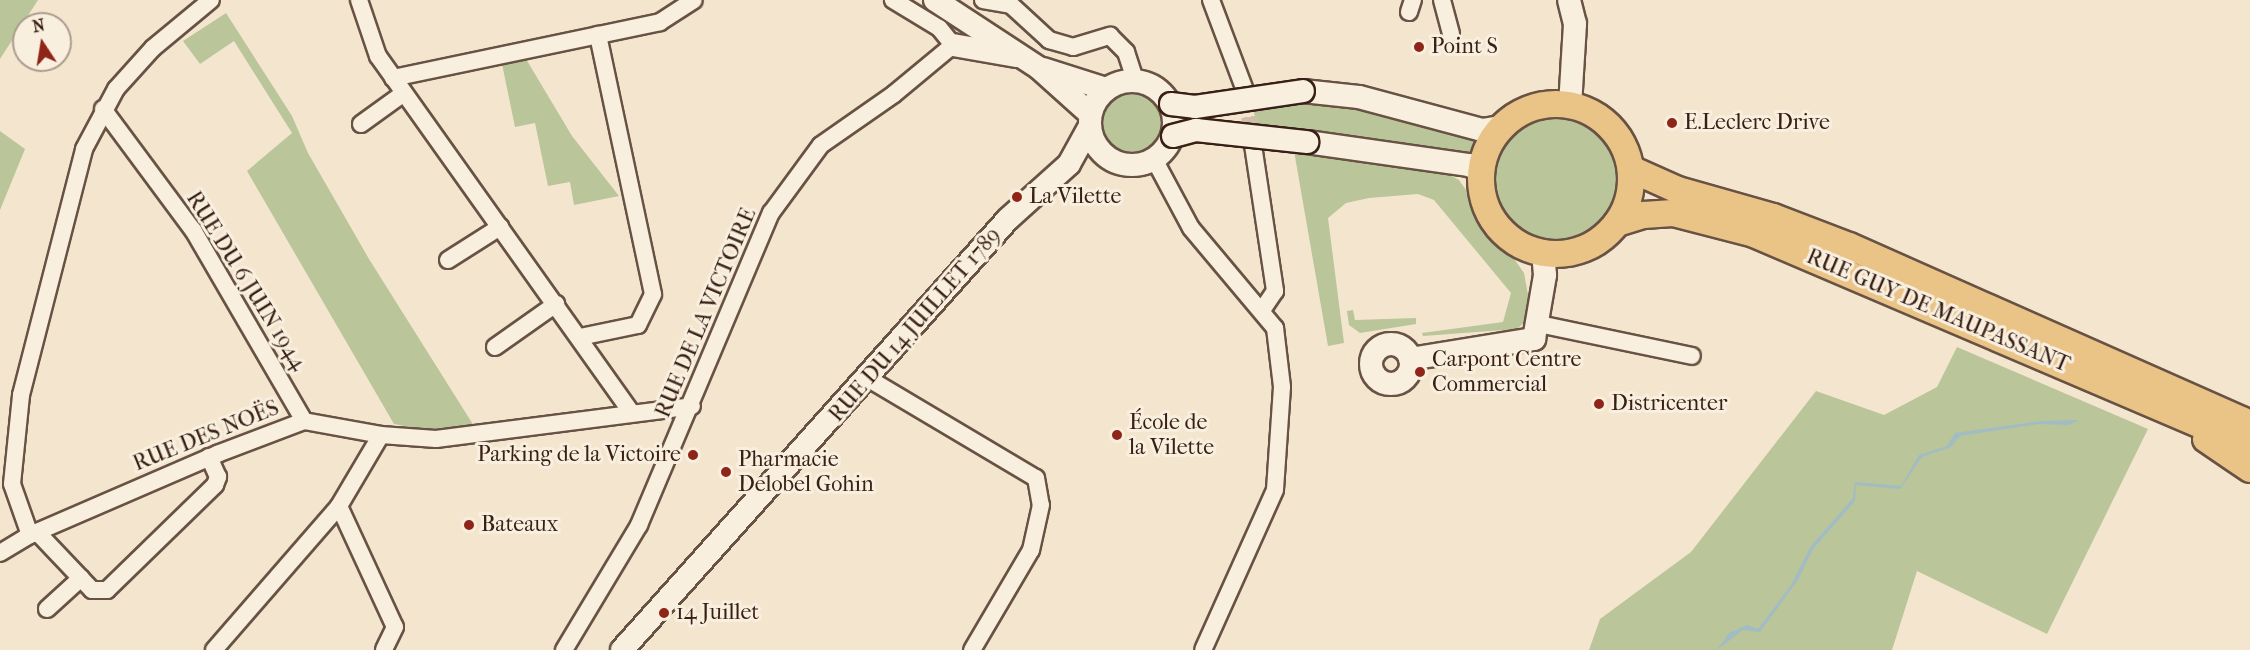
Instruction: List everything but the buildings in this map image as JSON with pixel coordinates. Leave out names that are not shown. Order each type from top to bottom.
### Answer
[{"type":"main road","points":[[935,0],[1031,62],[1090,120]]},
{"type":"main road","points":[[1569,0],[1575,24],[1570,106]]},
{"type":"main road","points":[[953,45],[1031,62],[1106,89],[1135,80],[1156,87],[1171,104],[1173,136]]},
{"type":"main road","points":[[1106,89],[1090,120],[1092,138],[1107,157]]},
{"type":"main road","points":[[1171,104],[1195,107],[1303,90],[1359,97],[1482,130],[1502,127]]},
{"type":"main road","points":[[1546,105],[1570,106],[1592,113],[1611,128],[1624,147],[1631,170],[1626,206],[1617,223],[1603,238],[1584,249],[1543,253],[1521,246],[1503,232],[1490,214],[1482,193],[1481,171],[1488,147],[1502,127],[1522,112],[1546,105]]},
{"type":"main road","name":"RUE DU 14 JUILLET 1789","points":[[622,650],[870,379],[1008,219],[1069,164],[1090,120]]},
{"type":"main road","points":[[1069,164],[1107,157],[1133,165],[1154,159],[1173,136],[1196,130],[1307,142],[1469,165],[1481,171]]},
{"type":"main road","name":"RUE GUY DE MAUPASSANT","points":[[1631,170],[1678,190],[1773,217],[1849,246],[2250,424]]},
{"type":"main road","name":"RUE GUY DE MAUPASSANT","points":[[1617,223],[1644,215],[1673,213],[1754,234],[2250,446]]},
{"type":"main road","points":[[1410,359],[1513,345],[1534,339],[1539,324],[1545,275],[1543,253]]},
{"type":"main road","points":[[2136,374],[2250,408]]},
{"type":"main road","points":[[2191,420],[2202,436],[2250,469]]},
{"type":"street","points":[[209,458],[218,477],[215,485],[107,590],[92,590],[34,534],[12,484],[21,395],[84,149],[103,109],[116,89],[153,48],[210,0]]},
{"type":"street","points":[[359,0],[378,57],[580,337],[631,412]]},
{"type":"street","points":[[393,78],[660,22],[694,0]]},
{"type":"street","points":[[893,0],[939,28],[953,45]]},
{"type":"street","points":[[983,0],[1013,3],[1049,40],[1073,47],[1110,36],[1126,52],[1135,80]]},
{"type":"street","points":[[1211,0],[1245,93]]},
{"type":"street","points":[[1442,0],[1451,34]]},
{"type":"street","points":[[580,337],[638,325],[653,294],[598,35]]},
{"type":"street","name":"RUE DE LA VICTOIRE","points":[[564,650],[639,525],[692,406],[708,353],[771,213],[821,145],[894,94],[953,45]]},
{"type":"street","points":[[361,124],[404,93]]},
{"type":"street","name":"RUE DU 6 JUIN 1944","points":[[103,109],[192,230],[304,421]]},
{"type":"street","points":[[1253,145],[1275,291],[1262,310]]},
{"type":"street","points":[[1154,159],[1191,228],[1275,328],[1282,387],[1275,490],[1203,650]]},
{"type":"street","points":[[448,260],[500,227]]},
{"type":"street","points":[[495,346],[556,304]]},
{"type":"street","points":[[1539,324],[1692,356]]},
{"type":"street","points":[[870,379],[1036,478],[1041,505],[1031,550],[972,650]]},
{"type":"street","name":"RUE DES NOËS","points":[[0,553],[34,534],[209,458],[304,421],[381,435],[436,439],[631,412],[692,406]]},
{"type":"street","points":[[214,650],[339,506],[381,435]]},
{"type":"street","points":[[339,506],[395,627],[384,650]]},
{"type":"street","points":[[47,609],[81,578]]},
{"type":"green space","points":[[0,0],[38,0],[30,12],[12,12],[12,40],[0,59]]},
{"type":"green space","points":[[226,13],[292,116],[308,153],[369,259],[474,426],[421,429],[394,424],[247,171],[292,133],[234,41],[200,64],[183,41]]},
{"type":"green space","points":[[526,59],[572,136],[619,196],[574,205],[570,182],[548,186],[535,123],[515,127],[502,64]]},
{"type":"green space","points":[[1127,90],[1139,90],[1155,99],[1162,109],[1164,121],[1162,133],[1155,143],[1139,152],[1127,152],[1116,147],[1107,138],[1102,127],[1102,115],[1107,104],[1116,95]]},
{"type":"green space","points":[[1281,100],[1353,105],[1474,139],[1470,154],[1256,124],[1253,106]]},
{"type":"green space","points":[[1555,116],[1579,121],[1600,134],[1613,155],[1618,179],[1613,203],[1600,224],[1579,237],[1555,242],[1531,237],[1510,224],[1497,203],[1492,179],[1497,155],[1510,134],[1531,121]]},
{"type":"green space","points":[[0,131],[25,149],[0,210]]},
{"type":"green space","points":[[1294,151],[1444,172],[1459,180],[1524,273],[1529,300],[1525,322],[1517,329],[1423,336],[1422,333],[1503,322],[1511,293],[1434,200],[1418,194],[1369,198],[1346,203],[1328,218],[1344,343],[1328,346]]},
{"type":"green space","points":[[1353,310],[1355,320],[1416,318],[1416,324],[1360,333],[1349,325],[1347,311]]},
{"type":"green space","points":[[1957,347],[2148,429],[2047,634],[1917,571],[1892,650],[1589,650],[1600,619],[1691,552],[1816,391],[1884,415],[1937,387]]},
{"type":"water","points":[[2079,420],[2069,425],[2039,424],[1960,436],[1951,447],[1922,457],[1900,489],[1856,485],[1855,501],[1813,549],[1798,580],[1760,632],[1743,630],[1717,650],[1729,633],[1747,625],[1758,629],[1791,585],[1811,546],[1853,498],[1855,482],[1901,486],[1919,455],[1947,446],[1955,433],[2041,421]]},
{"type":"tunnel","points":[[1246,93],[1253,145]]},
{"type":"place","name":"Point S","points":[[1419,47]]},
{"type":"place","name":"E.Leclerc Drive","points":[[1672,123]]},
{"type":"place","name":"La Vilette","points":[[1017,197]]},
{"type":"place","name":"Carpont Centre Commercial","points":[[1420,372]]},
{"type":"place","name":"Districenter","points":[[1599,404]]},
{"type":"place","name":"École de la Vilette","points":[[1117,435]]},
{"type":"place","name":"Parking de la Victoire","points":[[693,455]]},
{"type":"place","name":"Pharmacie Delobel Gohin","points":[[726,472]]},
{"type":"place","name":"Bateaux","points":[[469,525]]},
{"type":"place","name":"14 Juillet","points":[[664,613]]}]
